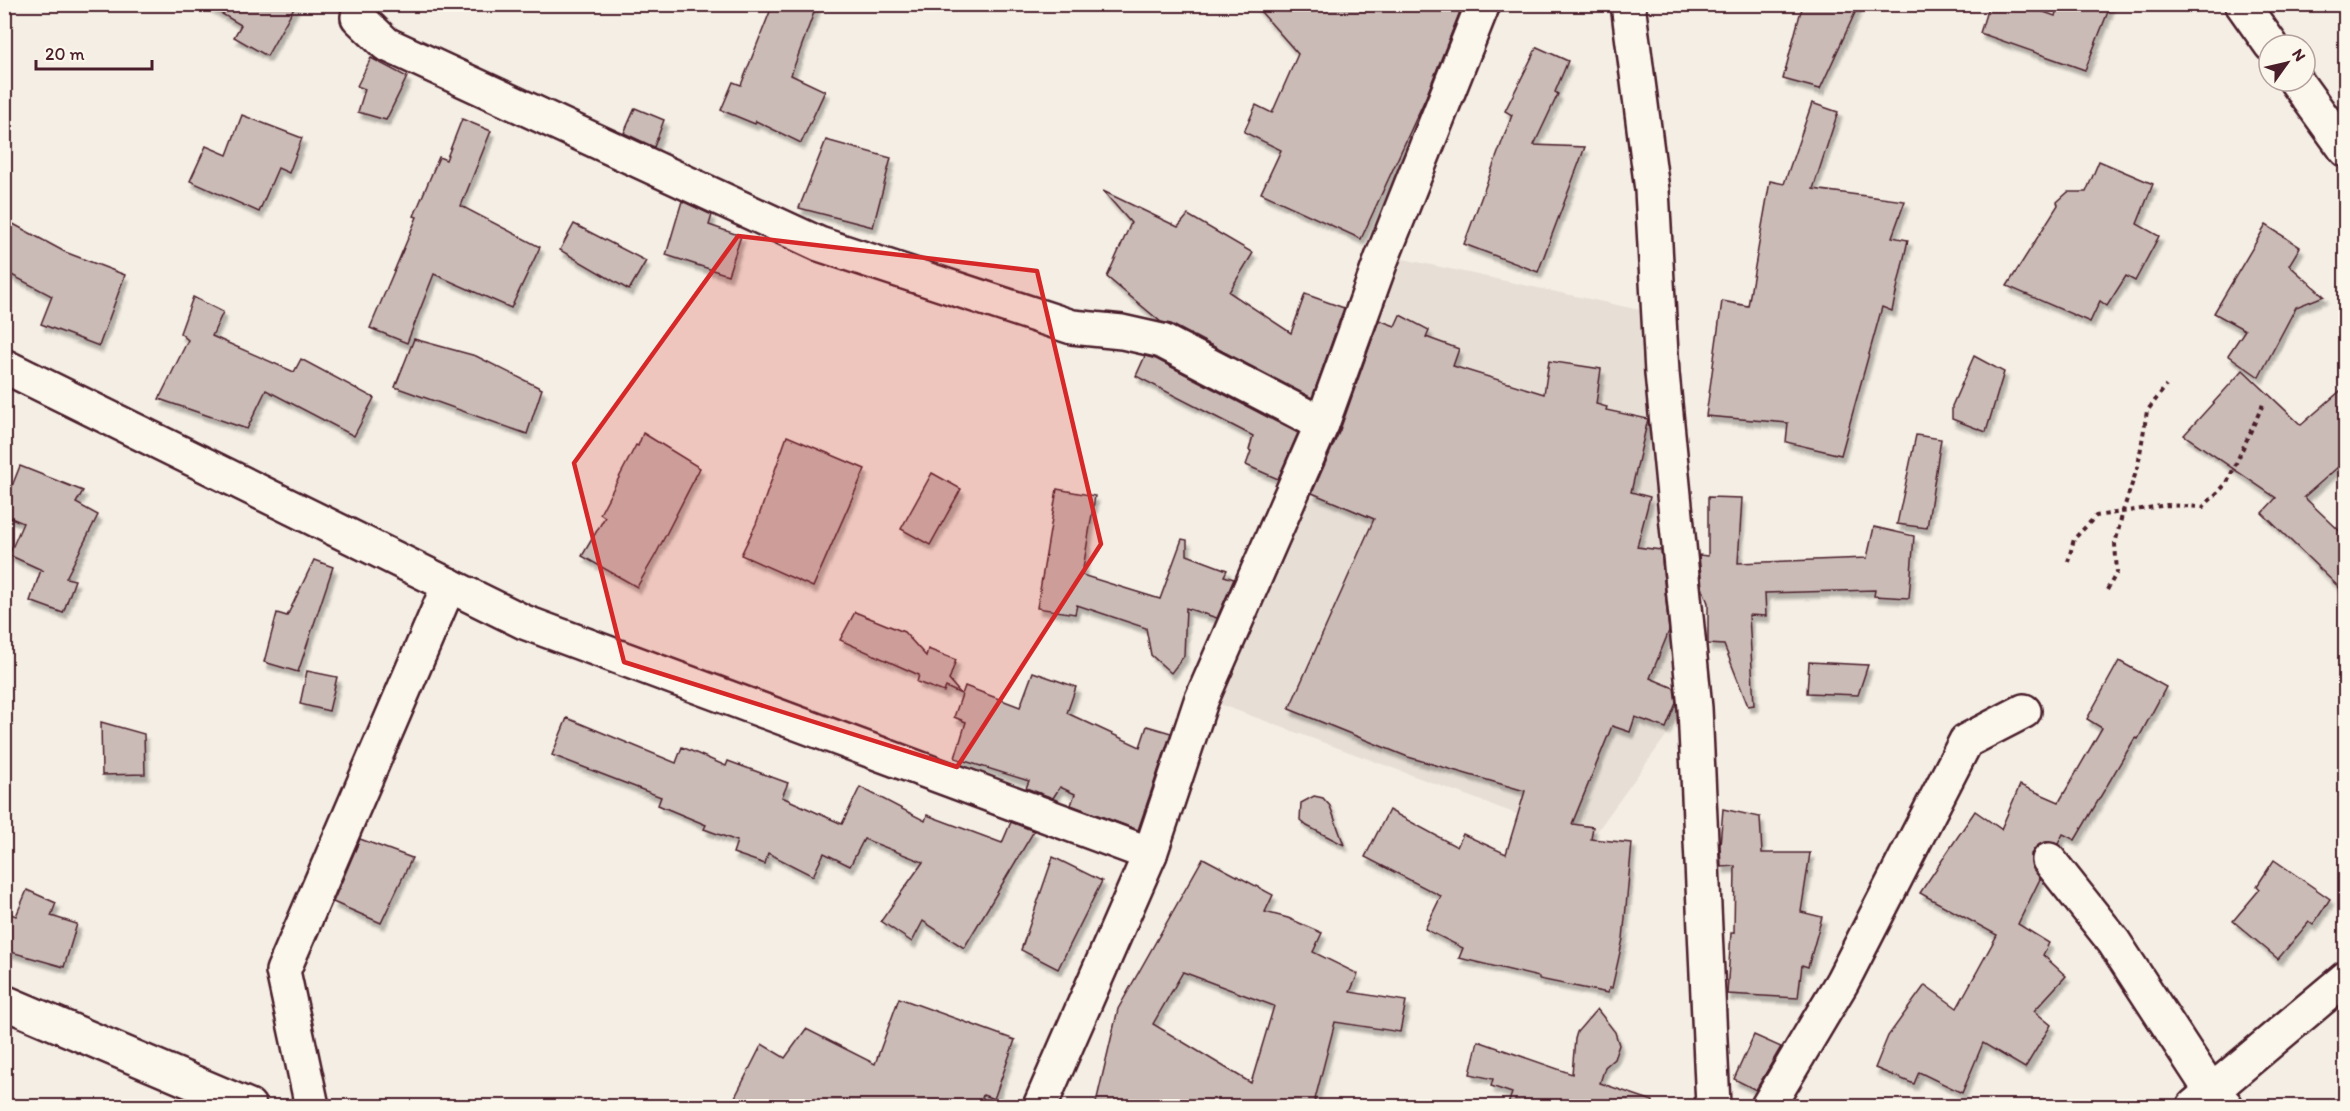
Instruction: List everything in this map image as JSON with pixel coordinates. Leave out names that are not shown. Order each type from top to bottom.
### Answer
[{"type":"main road","points":[[360,4],[358,18],[386,44],[819,244],[1072,327],[1122,332],[1162,341],[1322,424]]},
{"type":"main road","points":[[1040,1107],[1150,854],[1201,701],[1322,424],[1382,258],[1483,4]]},
{"type":"main road","points":[[1628,4],[1652,190],[1662,374],[1695,708],[1713,1107]]},
{"type":"main road","points":[[2242,4],[2263,33]]},
{"type":"main road","points":[[2305,93],[2346,150]]},
{"type":"main road","points":[[4,366],[524,622],[1150,854]]},
{"type":"main road","points":[[312,1107],[283,971],[449,585]]},
{"type":"main road","points":[[1768,1107],[1842,982],[1966,741],[2024,711]]},
{"type":"main road","points":[[2049,860],[2114,942],[2211,1101],[2346,978]]},
{"type":"main road","points":[[4,1002],[249,1107]]},
{"type":"path","points":[[2108,590],[2118,572],[2115,544],[2122,512],[2138,466],[2146,411],[2166,386]]},
{"type":"path","points":[[2068,562],[2074,539],[2096,516],[2167,505],[2203,507],[2227,483],[2264,402]]},
{"type":"highlighted area","points":[[738,236],[1037,271],[1101,544],[957,767],[624,662],[574,463]]},
{"type":"shaded area","points":[[1385,255],[1640,310],[1687,707],[1590,841],[1203,698]]},
{"type":"building","points":[[205,4],[296,4],[267,56],[234,37],[241,25]]},
{"type":"building","points":[[773,4],[817,4],[791,75],[825,91],[801,143],[756,121],[755,124],[721,110],[733,82],[741,85]]},
{"type":"building","points":[[1254,4],[1463,4],[1426,97],[1361,239],[1261,193],[1281,150],[1244,132],[1256,105],[1272,113],[1298,54]]},
{"type":"building","points":[[1804,4],[1859,4],[1820,89],[1783,79]]},
{"type":"building","points":[[1989,4],[2022,4],[2055,16],[2058,4],[2111,4],[2085,70],[1980,33]]},
{"type":"building","points":[[1537,47],[1568,61],[1555,92],[1558,94],[1534,145],[1585,147],[1538,272],[1464,244],[1512,115],[1505,111]]},
{"type":"building","points":[[371,58],[407,77],[386,120],[358,112],[365,89],[357,86]]},
{"type":"building","points":[[1812,103],[1838,112],[1813,189],[1905,201],[1892,237],[1908,240],[1892,311],[1882,307],[1841,455],[1786,442],[1788,423],[1706,416],[1722,301],[1748,306],[1770,181],[1784,184]]},
{"type":"building","points":[[635,108],[664,120],[654,147],[624,133]]},
{"type":"building","points":[[242,115],[302,138],[289,173],[278,168],[259,212],[190,181],[206,146],[227,155]]},
{"type":"building","points":[[462,119],[491,131],[461,206],[540,247],[511,308],[434,274],[407,343],[370,328],[417,217],[414,216],[439,157],[446,160]]},
{"type":"building","points":[[826,140],[891,158],[873,227],[799,208]]},
{"type":"building","points":[[2099,161],[2153,184],[2137,224],[2159,236],[2135,281],[2126,276],[2107,306],[2100,301],[2090,322],[2007,286],[2058,205],[2057,202],[2068,192],[2086,192]]},
{"type":"building","points":[[1103,191],[1178,227],[1188,215],[1253,253],[1229,292],[1291,333],[1305,294],[1344,308],[1312,398],[1171,324],[1161,322],[1107,277],[1131,223]]},
{"type":"building","points":[[682,201],[712,215],[709,225],[741,236],[728,275],[666,255]]},
{"type":"building","points":[[4,219],[65,252],[125,275],[99,346],[41,324],[52,296],[4,271]]},
{"type":"building","points":[[574,224],[646,261],[629,290],[560,250]]},
{"type":"building","points":[[2266,225],[2300,247],[2289,265],[2324,296],[2296,307],[2259,377],[2228,355],[2245,330],[2214,313]]},
{"type":"building","points":[[193,297],[223,312],[212,336],[294,372],[301,359],[374,398],[354,436],[266,390],[247,429],[159,399],[188,340],[180,333]]},
{"type":"building","points":[[1400,315],[1429,330],[1426,337],[1459,349],[1453,366],[1544,394],[1549,361],[1601,369],[1596,404],[1607,407],[1606,410],[1648,419],[1631,492],[1650,497],[1637,547],[1661,550],[1669,631],[1650,678],[1674,688],[1676,703],[1666,728],[1635,717],[1630,732],[1612,726],[1572,824],[1593,827],[1591,839],[1632,843],[1623,939],[1612,988],[1609,988],[1608,993],[1539,979],[1539,977],[1459,958],[1463,948],[1425,929],[1441,896],[1365,857],[1389,810],[1457,847],[1463,834],[1506,854],[1525,791],[1408,757],[1289,709],[1374,519],[1312,493],[1340,430],[1379,320],[1395,326]]},
{"type":"building","points":[[414,339],[476,356],[542,389],[527,434],[395,387]]},
{"type":"building","points":[[1145,356],[1156,359],[1298,433],[1278,479],[1246,465],[1253,436],[1136,376]]},
{"type":"building","points":[[1974,356],[2004,372],[1986,432],[1952,419],[1952,406]]},
{"type":"building","points":[[2243,370],[2301,425],[2346,386],[2346,460],[2304,497],[2346,537],[2346,594],[2262,513],[2276,498],[2184,435]]},
{"type":"building","points":[[643,433],[700,468],[637,587],[582,556],[605,517],[600,514]]},
{"type":"building","points":[[1916,435],[1941,439],[1927,528],[1897,524]]},
{"type":"building","points":[[787,436],[865,469],[813,587],[741,555],[756,524]]},
{"type":"building","points":[[20,466],[83,491],[76,503],[98,515],[66,578],[75,580],[63,613],[30,601],[41,570],[44,571],[9,555],[23,523],[4,515],[4,506]]},
{"type":"building","points":[[932,473],[961,489],[930,545],[901,529]]},
{"type":"building","points":[[1057,489],[1095,496],[1082,575],[1160,599],[1182,539],[1187,540],[1187,555],[1227,570],[1224,576],[1234,579],[1217,618],[1186,608],[1184,656],[1171,673],[1151,655],[1146,628],[1077,605],[1075,614],[1037,608]]},
{"type":"building","points":[[1708,497],[1742,498],[1738,563],[1867,558],[1874,527],[1914,536],[1909,598],[1874,596],[1875,590],[1765,593],[1766,616],[1749,615],[1754,705],[1748,706],[1724,645],[1708,644],[1708,603],[1702,587],[1699,555],[1708,556]]},
{"type":"building","points":[[314,560],[333,567],[298,672],[264,662],[277,613],[287,616]]},
{"type":"building","points":[[855,612],[904,632],[926,656],[928,649],[956,660],[949,680],[961,694],[946,687],[944,692],[917,682],[919,675],[840,640]]},
{"type":"building","points":[[2119,661],[2166,687],[2138,739],[2135,738],[2075,840],[2063,834],[2058,844],[2046,842],[2037,846],[2031,854],[2031,863],[2040,879],[2018,924],[2049,943],[2043,955],[2066,976],[2034,1011],[2051,1025],[2025,1068],[1983,1043],[1962,1093],[1919,1072],[1914,1084],[1875,1068],[1888,1036],[1925,985],[1957,1008],[1997,935],[1920,893],[1975,811],[2001,829],[2020,785],[2059,802],[2102,728],[2087,719]]},
{"type":"building","points":[[1809,662],[1868,665],[1858,695],[1807,693]]},
{"type":"building","points":[[307,671],[337,677],[329,711],[300,704]]},
{"type":"building","points":[[1033,672],[1076,687],[1067,713],[1140,747],[1147,726],[1171,733],[1138,830],[1071,805],[1075,794],[1060,787],[1053,798],[1026,788],[1029,781],[955,758],[966,722],[954,717],[965,686],[1020,707]]},
{"type":"building","points":[[567,718],[676,763],[682,747],[726,766],[728,761],[788,783],[782,797],[842,824],[860,787],[925,821],[927,815],[1002,843],[1011,822],[1034,831],[964,948],[923,921],[912,942],[881,921],[923,862],[864,839],[850,866],[824,853],[813,876],[768,853],[765,864],[733,853],[737,841],[704,829],[706,825],[658,805],[661,797],[552,755]]},
{"type":"building","points":[[101,722],[144,734],[145,774],[102,775]]},
{"type":"building","points":[[1314,796],[1323,798],[1330,806],[1344,845],[1300,820],[1301,803]]},
{"type":"building","points":[[1723,809],[1760,817],[1762,853],[1810,853],[1801,912],[1822,917],[1808,967],[1802,965],[1798,998],[1727,994],[1731,933],[1734,933],[1735,866],[1721,867]]},
{"type":"building","points":[[360,839],[412,858],[381,923],[333,902]]},
{"type":"building","points":[[1053,857],[1102,881],[1058,969],[1021,950]]},
{"type":"building","points":[[1203,858],[1273,895],[1265,912],[1288,918],[1322,933],[1313,952],[1358,974],[1350,992],[1406,1001],[1400,1032],[1335,1022],[1313,1107],[1095,1107],[1118,1009]],"holes":[[[1183,972],[1274,1006],[1251,1083],[1153,1024]]]},
{"type":"building","points":[[2274,860],[2330,899],[2313,925],[2309,922],[2278,959],[2233,921],[2260,889],[2257,886]]},
{"type":"building","points":[[27,890],[56,903],[51,916],[77,924],[64,967],[4,950],[4,911],[16,916]]},
{"type":"building","points":[[899,998],[1015,1040],[994,1099],[983,1095],[979,1107],[730,1107],[762,1044],[785,1058],[806,1029],[875,1064]]},
{"type":"building","points":[[1597,1009],[1615,1032],[1619,1045],[1614,1059],[1605,1067],[1600,1083],[1653,1101],[1652,1107],[1507,1107],[1512,1093],[1491,1086],[1493,1079],[1470,1074],[1478,1041],[1572,1074],[1577,1032]]},
{"type":"building","points":[[1754,1035],[1781,1047],[1756,1090],[1734,1079]]}]
